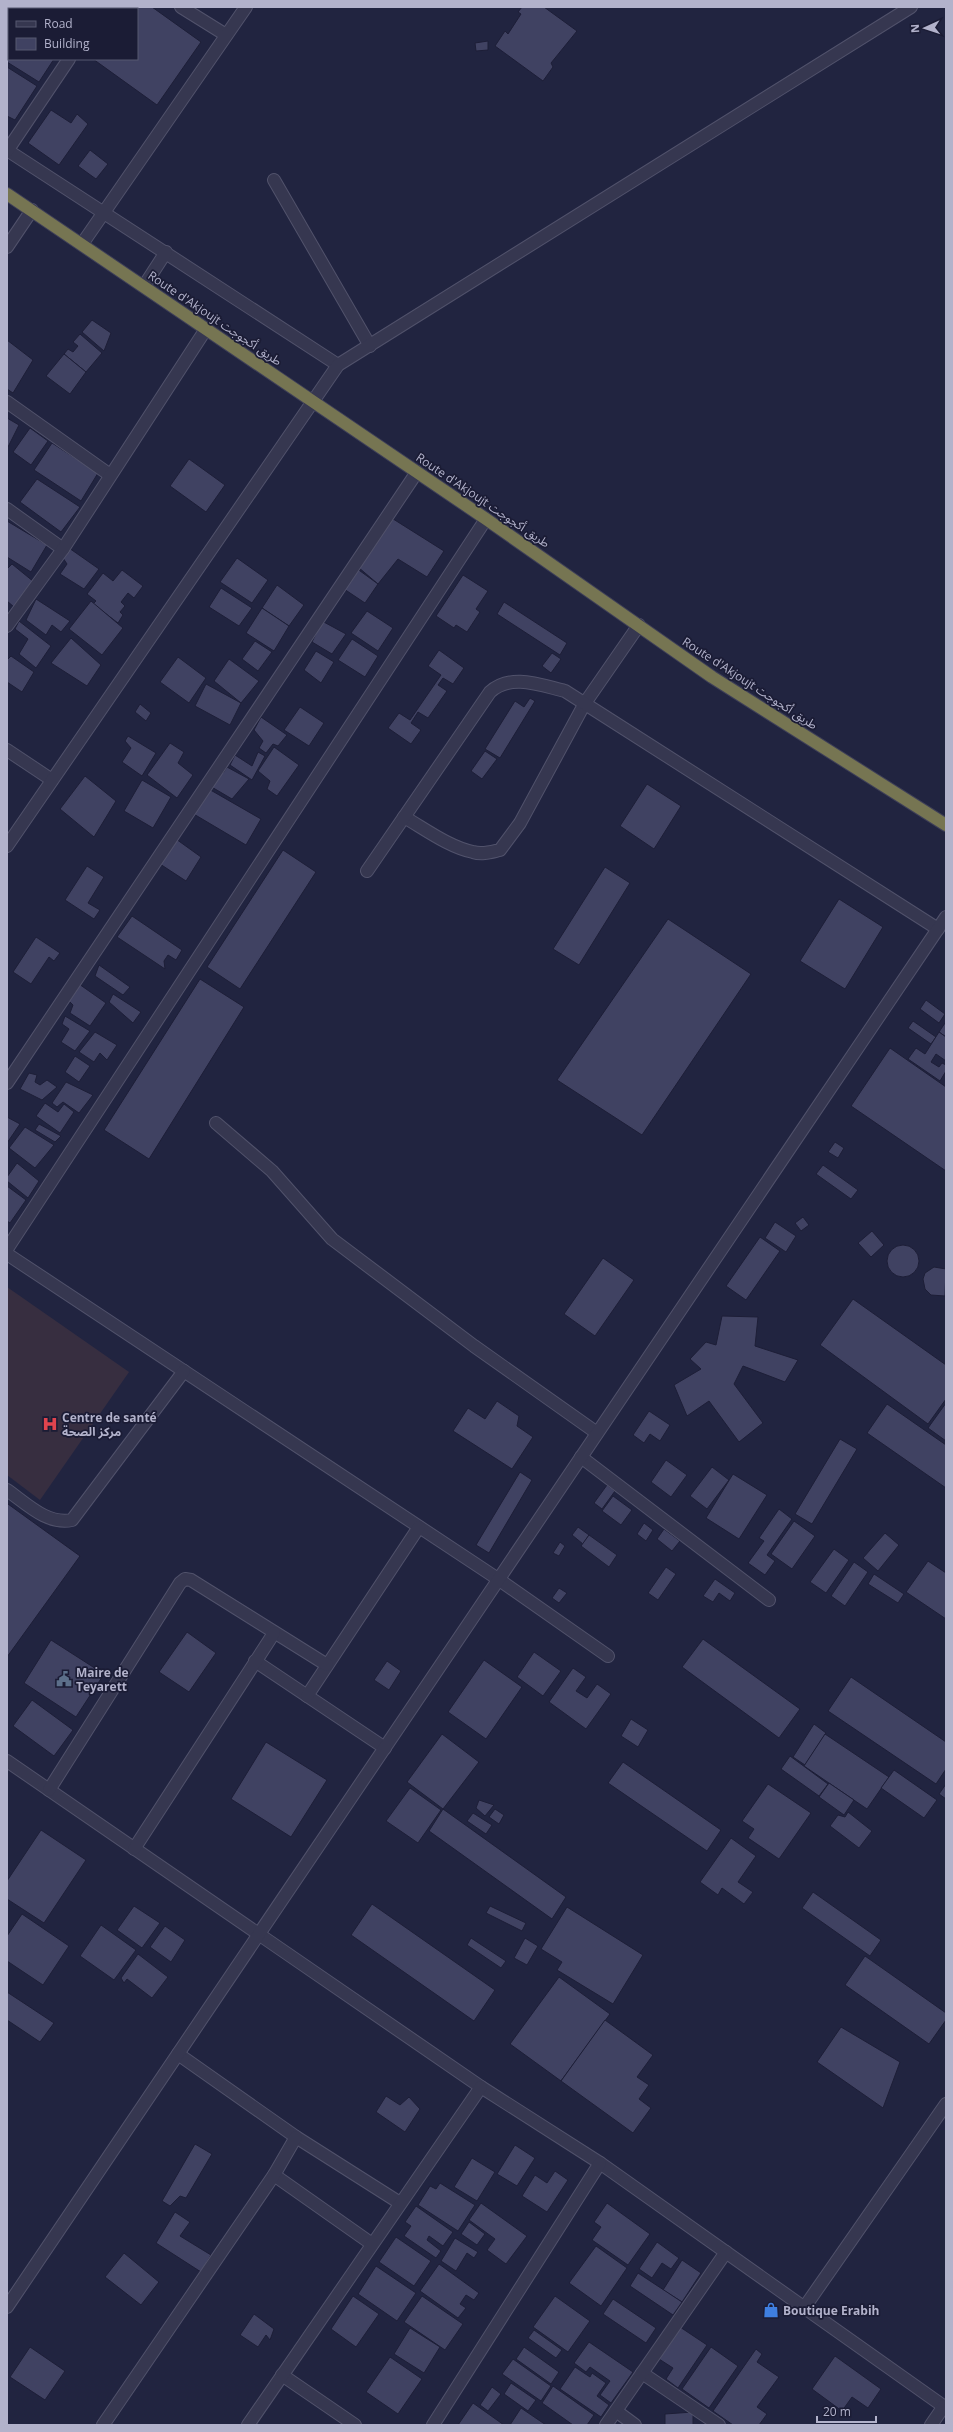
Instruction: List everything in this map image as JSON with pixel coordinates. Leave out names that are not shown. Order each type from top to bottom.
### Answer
[{"type":"highway","name":"Route d'Akjoujt طريق أكجوجت","points":[[7,194],[486,519],[712,677],[946,825]]},
{"type":"street","points":[[181,7],[226,35]]},
{"type":"street","points":[[82,244],[246,7]]},
{"type":"street","points":[[7,846],[338,365],[911,7]]},
{"type":"street","points":[[68,60],[7,150],[338,365]]},
{"type":"street","points":[[274,180],[370,346]]},
{"type":"street","points":[[7,247],[32,210]]},
{"type":"street","points":[[144,286],[166,252]]},
{"type":"street","points":[[7,625],[63,549],[206,328]]},
{"type":"street","points":[[7,402],[110,475]]},
{"type":"street","points":[[7,1083],[416,472]]},
{"type":"street","points":[[7,510],[63,549]]},
{"type":"street","points":[[7,1249],[486,519]]},
{"type":"street","points":[[404,817],[452,844],[473,853],[500,850],[520,823],[585,702],[639,625]]},
{"type":"street","points":[[367,871],[490,692],[498,684],[510,681],[536,684],[565,691],[585,702],[938,929]]},
{"type":"street","points":[[7,750],[52,780]]},
{"type":"street","points":[[7,2307],[946,916]]},
{"type":"street","points":[[216,1123],[272,1171],[332,1240],[474,1346],[597,1433]]},
{"type":"street","points":[[7,1254],[498,1579],[608,1656]]},
{"type":"street","points":[[7,1490],[49,1519],[63,1522],[72,1520],[184,1371]]},
{"type":"street","points":[[581,1457],[769,1600]]},
{"type":"street","points":[[307,1696],[419,1527]]},
{"type":"street","points":[[49,1790],[180,1583],[185,1579],[191,1580],[327,1665]]},
{"type":"street","points":[[134,1849],[274,1633]]},
{"type":"street","points":[[255,1661],[385,1748]]},
{"type":"street","points":[[7,1761],[481,2087],[600,2163],[945,2407],[931,2425]]},
{"type":"street","points":[[178,2054],[296,2137],[400,2203]]},
{"type":"street","points":[[248,2425],[481,2087]]},
{"type":"street","points":[[804,2308],[946,2104]]},
{"type":"street","points":[[103,2425],[274,2175],[296,2137]]},
{"type":"street","points":[[433,2425],[600,2163]]},
{"type":"street","points":[[274,2175],[372,2244]]},
{"type":"street","points":[[606,2425],[726,2252]]},
{"type":"street","points":[[642,2373],[719,2425]]},
{"type":"street","points":[[282,2375],[355,2425]]},
{"type":"street","points":[[616,2411],[635,2425]]},
{"type":"shaded area","name":"Centre de santé مركز الصحة","points":[[7,1287],[129,1372],[40,1500],[7,1475]]},
{"type":"building","points":[[66,7],[68,8],[40,8]]},
{"type":"building","points":[[152,7],[201,42],[157,105],[94,60],[138,60],[138,8],[120,8]]},
{"type":"building","points":[[522,7],[544,7],[577,31],[551,63],[553,67],[543,81],[495,46],[505,31],[508,34],[521,14],[518,12]]},
{"type":"building","points":[[8,20],[8,60],[53,60],[39,82],[7,62]]},
{"type":"building","points":[[488,41],[488,50],[476,51],[475,43]]},
{"type":"building","points":[[7,67],[37,86],[15,120],[7,116]]},
{"type":"building","points":[[51,110],[71,123],[77,114],[88,124],[59,165],[28,143]]},
{"type":"building","points":[[90,150],[108,164],[96,179],[78,166]]},
{"type":"building","points":[[92,320],[111,333],[104,351],[82,332]]},
{"type":"building","points":[[80,334],[102,353],[86,372],[64,354],[68,349],[73,352],[78,346],[73,342]]},
{"type":"building","points":[[7,340],[33,360],[13,393],[7,389]]},
{"type":"building","points":[[64,354],[86,372],[70,394],[46,376]]},
{"type":"building","points":[[7,418],[19,425],[8,447],[7,447]]},
{"type":"building","points":[[30,428],[48,441],[31,465],[13,452]]},
{"type":"building","points":[[52,443],[98,473],[81,501],[34,470]]},
{"type":"building","points":[[189,459],[225,485],[206,512],[170,486]]},
{"type":"building","points":[[37,479],[80,507],[61,532],[20,502]]},
{"type":"building","points":[[390,517],[444,551],[427,577],[398,559],[378,584],[358,567]]},
{"type":"building","points":[[7,521],[47,545],[31,572],[7,557]]},
{"type":"building","points":[[69,548],[99,569],[84,589],[60,574],[67,564],[63,558]]},
{"type":"building","points":[[237,558],[268,580],[252,603],[220,582]]},
{"type":"building","points":[[12,564],[34,582],[14,607],[7,601],[7,569]]},
{"type":"building","points":[[356,568],[378,584],[365,603],[344,589]]},
{"type":"building","points":[[122,570],[143,586],[134,598],[128,593],[121,602],[125,606],[120,612],[123,615],[118,623],[93,604],[96,601],[87,594],[103,573],[113,581]]},
{"type":"building","points":[[463,575],[488,591],[476,609],[480,612],[467,632],[456,625],[454,628],[436,616]]},
{"type":"building","points":[[277,585],[304,605],[289,626],[262,608]]},
{"type":"building","points":[[221,588],[252,608],[239,626],[209,607]]},
{"type":"building","points":[[36,599],[70,621],[61,632],[52,625],[46,635],[26,620]]},
{"type":"building","points":[[91,601],[123,628],[102,655],[69,629]]},
{"type":"building","points":[[504,602],[567,643],[560,655],[497,614]]},
{"type":"building","points":[[262,608],[289,626],[274,651],[246,633]]},
{"type":"building","points":[[367,611],[393,628],[378,651],[351,633]]},
{"type":"building","points":[[19,621],[51,646],[36,668],[19,654],[28,639],[15,629]]},
{"type":"building","points":[[322,621],[346,634],[332,654],[312,642]]},
{"type":"building","points":[[71,638],[101,665],[87,686],[51,663]]},
{"type":"building","points":[[352,639],[378,656],[365,677],[338,660]]},
{"type":"building","points":[[255,641],[272,652],[258,671],[242,659]]},
{"type":"building","points":[[439,650],[464,668],[453,684],[443,678],[438,685],[447,691],[428,718],[418,712],[411,723],[421,730],[411,744],[388,728],[399,713],[410,720],[441,675],[428,666]]},
{"type":"building","points":[[316,651],[334,662],[321,683],[304,670]]},
{"type":"building","points":[[552,653],[561,659],[551,673],[542,666]]},
{"type":"building","points":[[11,656],[34,672],[22,692],[7,682],[7,660]]},
{"type":"building","points":[[178,657],[206,678],[189,703],[160,682]]},
{"type":"building","points":[[229,659],[259,681],[241,703],[214,681]]},
{"type":"building","points":[[206,684],[241,703],[230,725],[195,706]]},
{"type":"building","points":[[530,698],[535,701],[500,758],[485,749],[515,701],[524,707]]},
{"type":"building","points":[[140,704],[151,713],[146,721],[135,712]]},
{"type":"building","points":[[300,707],[324,723],[309,746],[284,730]]},
{"type":"building","points":[[261,717],[287,735],[278,746],[273,744],[266,753],[259,748],[263,741],[254,730]]},
{"type":"building","points":[[128,736],[156,753],[142,776],[122,762],[131,748],[125,741]]},
{"type":"building","points":[[170,743],[184,752],[178,763],[193,775],[177,798],[147,775]]},
{"type":"building","points":[[274,747],[299,765],[277,796],[267,789],[270,781],[258,771]]},
{"type":"building","points":[[485,751],[497,759],[482,779],[471,771]]},
{"type":"building","points":[[258,752],[265,756],[252,780],[230,765],[235,755],[252,766]]},
{"type":"building","points":[[227,767],[249,779],[232,799],[210,786],[220,771],[223,773]]},
{"type":"building","points":[[85,776],[116,801],[94,837],[60,809]]},
{"type":"building","points":[[142,780],[171,797],[153,828],[124,811]]},
{"type":"building","points":[[647,784],[681,806],[654,849],[620,826]]},
{"type":"building","points":[[207,788],[261,819],[246,845],[192,813]]},
{"type":"building","points":[[176,839],[201,857],[186,881],[160,864]]},
{"type":"building","points":[[283,850],[316,872],[240,989],[207,967]]},
{"type":"building","points":[[87,866],[104,877],[88,903],[100,910],[94,919],[65,900]]},
{"type":"building","points":[[605,867],[630,883],[579,965],[553,949]]},
{"type":"building","points":[[839,899],[883,927],[845,989],[800,961]]},
{"type":"building","points":[[132,916],[182,950],[176,960],[168,955],[164,961],[165,969],[117,937]]},
{"type":"building","points":[[668,919],[751,974],[642,1135],[557,1080]]},
{"type":"building","points":[[36,937],[60,953],[54,961],[49,957],[31,984],[13,972]]},
{"type":"building","points":[[99,965],[130,987],[123,995],[95,976]]},
{"type":"building","points":[[200,979],[244,1007],[149,1159],[104,1130]]},
{"type":"building","points":[[79,984],[106,1003],[90,1026],[70,1013],[73,1005],[69,1001]]},
{"type":"building","points":[[113,994],[141,1012],[133,1023],[109,1002]]},
{"type":"building","points":[[926,1000],[945,1014],[939,1023],[920,1009]]},
{"type":"building","points":[[65,1016],[90,1031],[75,1051],[61,1042],[69,1029],[62,1024]]},
{"type":"building","points":[[913,1021],[936,1037],[931,1044],[908,1028]]},
{"type":"building","points":[[945,1023],[946,1024],[946,1037],[939,1032]]},
{"type":"building","points":[[95,1032],[117,1045],[107,1060],[100,1053],[94,1062],[79,1052]]},
{"type":"building","points":[[939,1032],[946,1037],[946,1061],[936,1054],[931,1062],[939,1067],[942,1063],[946,1065],[946,1071],[940,1081],[908,1059],[916,1048],[925,1054]]},
{"type":"building","points":[[890,1048],[946,1087],[946,1171],[851,1106]]},
{"type":"building","points":[[75,1056],[90,1066],[79,1082],[65,1072]]},
{"type":"building","points":[[29,1073],[37,1075],[35,1082],[40,1085],[47,1080],[57,1087],[42,1100],[20,1089]]},
{"type":"building","points":[[66,1082],[93,1095],[79,1113],[63,1102],[57,1107],[52,1103]]},
{"type":"building","points":[[45,1103],[58,1112],[64,1104],[74,1112],[60,1133],[36,1116]]},
{"type":"building","points":[[7,1117],[20,1124],[7,1143]]},
{"type":"building","points":[[39,1124],[61,1136],[55,1142],[35,1130]]},
{"type":"building","points":[[25,1127],[54,1145],[35,1168],[9,1148]]},
{"type":"building","points":[[835,1142],[844,1148],[838,1158],[828,1152]]},
{"type":"building","points":[[17,1163],[39,1181],[28,1198],[7,1181],[7,1177]]},
{"type":"building","points":[[823,1165],[858,1190],[851,1199],[816,1174]]},
{"type":"building","points":[[7,1186],[26,1200],[10,1223],[7,1221]]},
{"type":"building","points":[[803,1217],[809,1225],[801,1231],[795,1223]]},
{"type":"building","points":[[775,1222],[796,1236],[786,1252],[765,1238]]},
{"type":"building","points":[[872,1231],[884,1245],[871,1257],[858,1243]]},
{"type":"building","points":[[760,1237],[780,1251],[746,1300],[726,1286]]},
{"type":"building","points":[[906,1245],[912,1247],[917,1252],[919,1261],[917,1270],[912,1275],[900,1277],[894,1275],[889,1270],[887,1258],[889,1252],[894,1247]]},
{"type":"building","points":[[603,1258],[634,1280],[595,1336],[564,1314]]},
{"type":"building","points":[[934,1267],[946,1269],[945,1296],[931,1295],[925,1289],[923,1279],[925,1273]]},
{"type":"building","points":[[853,1299],[946,1365],[946,1399],[928,1424],[820,1345]]},
{"type":"building","points":[[722,1316],[758,1317],[755,1346],[798,1360],[785,1382],[743,1366],[734,1384],[763,1423],[739,1442],[709,1401],[687,1416],[674,1385],[701,1369],[690,1359],[706,1342],[716,1345]]},
{"type":"building","points":[[497,1401],[519,1416],[517,1426],[533,1437],[512,1469],[453,1431],[468,1408],[485,1419]]},
{"type":"building","points":[[946,1403],[946,1441],[928,1428]]},
{"type":"building","points":[[887,1404],[946,1445],[946,1488],[867,1433]]},
{"type":"building","points":[[649,1411],[670,1425],[660,1441],[650,1434],[644,1443],[633,1435]]},
{"type":"building","points":[[840,1439],[857,1449],[812,1524],[795,1514]]},
{"type":"building","points":[[666,1460],[687,1475],[671,1497],[651,1482]]},
{"type":"building","points":[[712,1467],[729,1480],[707,1509],[690,1496]]},
{"type":"building","points":[[520,1472],[532,1480],[489,1553],[476,1545]]},
{"type":"building","points":[[733,1474],[767,1495],[739,1539],[706,1518]]},
{"type":"building","points":[[607,1485],[615,1491],[602,1509],[594,1503]]},
{"type":"building","points":[[613,1496],[632,1510],[621,1525],[602,1511]]},
{"type":"building","points":[[8,1504],[80,1556],[7,1657],[7,1506]]},
{"type":"building","points":[[779,1509],[792,1519],[767,1555],[775,1561],[765,1575],[748,1563],[764,1541],[759,1538]]},
{"type":"building","points":[[794,1521],[815,1536],[792,1569],[771,1554]]},
{"type":"building","points":[[644,1523],[653,1530],[646,1541],[637,1534]]},
{"type":"building","points":[[578,1527],[589,1535],[583,1544],[572,1535]]},
{"type":"building","points":[[664,1529],[680,1541],[672,1551],[657,1539]]},
{"type":"building","points":[[885,1533],[899,1545],[878,1571],[863,1558]]},
{"type":"building","points":[[589,1535],[617,1555],[609,1567],[581,1546]]},
{"type":"building","points":[[560,1542],[565,1546],[559,1556],[553,1553]]},
{"type":"building","points":[[834,1549],[849,1560],[826,1593],[810,1582]]},
{"type":"building","points":[[928,1561],[946,1573],[946,1619],[906,1592]]},
{"type":"building","points":[[854,1562],[868,1572],[845,1606],[831,1596]]},
{"type":"building","points":[[666,1567],[676,1574],[658,1600],[648,1593]]},
{"type":"building","points":[[874,1574],[904,1594],[898,1603],[868,1584]]},
{"type":"building","points":[[715,1579],[735,1593],[730,1601],[719,1593],[713,1602],[703,1596]]},
{"type":"building","points":[[559,1588],[567,1593],[559,1603],[552,1598]]},
{"type":"building","points":[[187,1632],[216,1653],[189,1692],[159,1672]]},
{"type":"building","points":[[703,1639],[800,1709],[779,1738],[682,1667]]},
{"type":"building","name":"Maire de Teyarett","points":[[51,1640],[104,1674],[76,1717],[24,1683]]},
{"type":"building","points":[[534,1652],[561,1671],[543,1696],[517,1677]]},
{"type":"building","points":[[484,1660],[522,1687],[486,1739],[448,1712]]},
{"type":"building","points":[[387,1661],[401,1671],[389,1690],[374,1680]]},
{"type":"building","points":[[573,1668],[586,1677],[576,1691],[587,1698],[597,1684],[611,1694],[586,1729],[549,1702]]},
{"type":"building","points":[[851,1677],[946,1742],[946,1769],[936,1784],[828,1711]]},
{"type":"building","points":[[32,1700],[73,1730],[54,1756],[13,1726]]},
{"type":"building","points":[[631,1719],[648,1730],[638,1747],[621,1736]]},
{"type":"building","points":[[814,1724],[826,1733],[805,1765],[793,1757]]},
{"type":"building","points":[[442,1734],[479,1762],[443,1809],[407,1782]]},
{"type":"building","points":[[825,1734],[889,1777],[867,1809],[804,1766]]},
{"type":"building","points":[[266,1742],[327,1780],[291,1837],[231,1799]]},
{"type":"building","points":[[790,1756],[828,1784],[819,1796],[781,1769]]},
{"type":"building","points":[[623,1762],[721,1830],[707,1851],[608,1783]]},
{"type":"building","points":[[894,1770],[937,1800],[924,1818],[881,1788]]},
{"type":"building","points":[[829,1783],[854,1800],[844,1815],[819,1797]]},
{"type":"building","points":[[768,1784],[811,1813],[779,1859],[748,1838],[754,1829],[742,1821]]},
{"type":"building","points":[[946,1784],[946,1799],[939,1794]]},
{"type":"building","points":[[410,1788],[441,1810],[418,1843],[386,1821]]},
{"type":"building","points":[[479,1800],[494,1805],[485,1816],[476,1808]]},
{"type":"building","points":[[443,1809],[566,1897],[552,1919],[429,1831]]},
{"type":"building","points":[[495,1809],[504,1815],[499,1824],[489,1817]]},
{"type":"building","points":[[848,1812],[872,1831],[859,1848],[830,1826],[838,1815],[845,1817]]},
{"type":"building","points":[[473,1813],[492,1825],[486,1834],[467,1821]]},
{"type":"building","points":[[41,1830],[86,1860],[44,1923],[7,1899],[7,1881]]},
{"type":"building","points":[[731,1838],[756,1856],[738,1882],[753,1892],[744,1904],[722,1888],[718,1895],[700,1882]]},
{"type":"building","points":[[813,1892],[881,1940],[870,1956],[802,1908]]},
{"type":"building","points":[[372,1904],[495,1990],[474,2021],[351,1935]]},
{"type":"building","points":[[134,1906],[160,1923],[142,1948],[117,1930]]},
{"type":"building","points":[[490,1906],[526,1923],[522,1931],[486,1913]]},
{"type":"building","points":[[567,1907],[643,1955],[613,2004],[557,1970],[562,1962],[541,1949]]},
{"type":"building","points":[[22,1914],[69,1946],[43,1985],[7,1961],[7,1936]]},
{"type":"building","points":[[101,1925],[136,1950],[114,1980],[80,1956]]},
{"type":"building","points":[[165,1926],[185,1940],[171,1962],[150,1947]]},
{"type":"building","points":[[471,1938],[506,1961],[501,1968],[467,1945]]},
{"type":"building","points":[[525,1938],[538,1946],[527,1965],[514,1958]]},
{"type":"building","points":[[138,1954],[168,1977],[152,1998],[127,1979],[124,1983],[121,1978]]},
{"type":"building","points":[[865,1956],[946,2013],[946,2020],[929,2044],[845,1985]]},
{"type":"building","points":[[559,1977],[610,2014],[561,2081],[510,2044]]},
{"type":"building","points":[[7,1992],[54,2023],[40,2042],[7,2020]]},
{"type":"building","points":[[605,2020],[653,2055],[637,2077],[649,2085],[639,2099],[651,2108],[633,2133],[561,2081]]},
{"type":"building","points":[[841,2027],[900,2062],[883,2108],[817,2062]]},
{"type":"building","points":[[386,2096],[400,2105],[409,2097],[420,2109],[405,2132],[376,2112]]},
{"type":"building","points":[[195,2144],[212,2154],[186,2198],[180,2196],[170,2206],[162,2201]]},
{"type":"building","points":[[515,2145],[535,2158],[517,2186],[497,2174]]},
{"type":"building","points":[[472,2158],[495,2172],[477,2201],[454,2187]]},
{"type":"building","points":[[555,2171],[568,2180],[547,2212],[522,2196],[535,2175],[547,2183]]},
{"type":"building","points":[[440,2183],[475,2205],[458,2231],[418,2205],[430,2186],[436,2189]]},
{"type":"building","points":[[481,2203],[527,2236],[506,2264],[487,2250],[495,2239],[469,2220]]},
{"type":"building","points":[[607,2203],[650,2234],[628,2265],[592,2240],[601,2227],[594,2222]]},
{"type":"building","points":[[416,2206],[453,2232],[443,2246],[429,2236],[427,2240],[441,2251],[436,2258],[404,2236],[411,2226],[405,2222]]},
{"type":"building","points":[[175,2212],[190,2222],[180,2236],[211,2255],[201,2272],[156,2243]]},
{"type":"building","points":[[469,2222],[485,2234],[477,2245],[461,2234]]},
{"type":"building","points":[[396,2237],[431,2261],[414,2286],[379,2262]]},
{"type":"building","points":[[455,2238],[478,2252],[474,2258],[467,2253],[456,2271],[441,2261]]},
{"type":"building","points":[[657,2242],[679,2258],[671,2269],[662,2263],[652,2278],[639,2269]]},
{"type":"building","points":[[596,2246],[627,2268],[601,2306],[569,2283]]},
{"type":"building","points":[[124,2253],[159,2282],[141,2305],[105,2277]]},
{"type":"building","points":[[682,2260],[701,2273],[682,2302],[663,2290]]},
{"type":"building","points":[[439,2264],[479,2293],[474,2300],[466,2295],[460,2304],[466,2308],[458,2318],[420,2291]]},
{"type":"building","points":[[376,2266],[416,2293],[397,2321],[358,2294]]},
{"type":"building","points":[[638,2273],[682,2302],[673,2315],[630,2286]]},
{"type":"building","points":[[353,2296],[379,2314],[356,2347],[331,2329]]},
{"type":"building","points":[[422,2296],[463,2324],[445,2350],[404,2322]]},
{"type":"building","points":[[555,2296],[590,2321],[568,2352],[533,2327]]},
{"type":"building","points":[[613,2299],[656,2328],[646,2343],[603,2314]]},
{"type":"building","points":[[254,2314],[274,2329],[270,2340],[266,2335],[258,2347],[240,2335]]},
{"type":"building","points":[[680,2327],[707,2345],[678,2388],[666,2379],[673,2368],[659,2359]]},
{"type":"building","points":[[410,2328],[440,2347],[424,2373],[394,2354]]},
{"type":"building","points":[[534,2330],[562,2350],[556,2358],[528,2338]]},
{"type":"building","points":[[589,2342],[633,2372],[611,2403],[600,2395],[610,2381],[590,2367],[586,2372],[574,2363]]},
{"type":"building","points":[[30,2347],[65,2371],[45,2400],[10,2377]]},
{"type":"building","points":[[524,2347],[559,2372],[551,2384],[516,2359]]},
{"type":"building","points":[[711,2347],[738,2366],[709,2408],[682,2389]]},
{"type":"building","points":[[756,2349],[762,2354],[757,2362],[779,2377],[757,2407],[767,2414],[759,2425],[733,2425],[713,2411]]},
{"type":"building","points":[[835,2356],[881,2389],[868,2408],[852,2397],[842,2411],[812,2389]]},
{"type":"building","points":[[390,2357],[422,2379],[398,2414],[366,2392]]},
{"type":"building","points":[[513,2359],[551,2386],[541,2401],[502,2374]]},
{"type":"building","points":[[575,2367],[590,2377],[592,2373],[606,2383],[597,2396],[609,2405],[601,2417],[560,2389]]},
{"type":"building","points":[[511,2383],[536,2400],[528,2411],[504,2394]]},
{"type":"building","points":[[553,2386],[594,2415],[587,2425],[573,2425],[542,2403]]},
{"type":"building","points":[[492,2387],[501,2394],[488,2411],[480,2405]]},
{"type":"building","points":[[473,2403],[504,2425],[458,2425]]},
{"type":"building","points":[[521,2408],[546,2425],[510,2425]]},
{"type":"building","points":[[693,2412],[693,2425],[665,2425],[665,2414]]},
{"type":"place","name":"Centre de santé مركز الصحة","points":[[50,1424]]},
{"type":"place","name":"Maire de Teyarett","points":[[64,1679]]},
{"type":"place","name":"Boutique Erabih","points":[[771,2310]]}]
